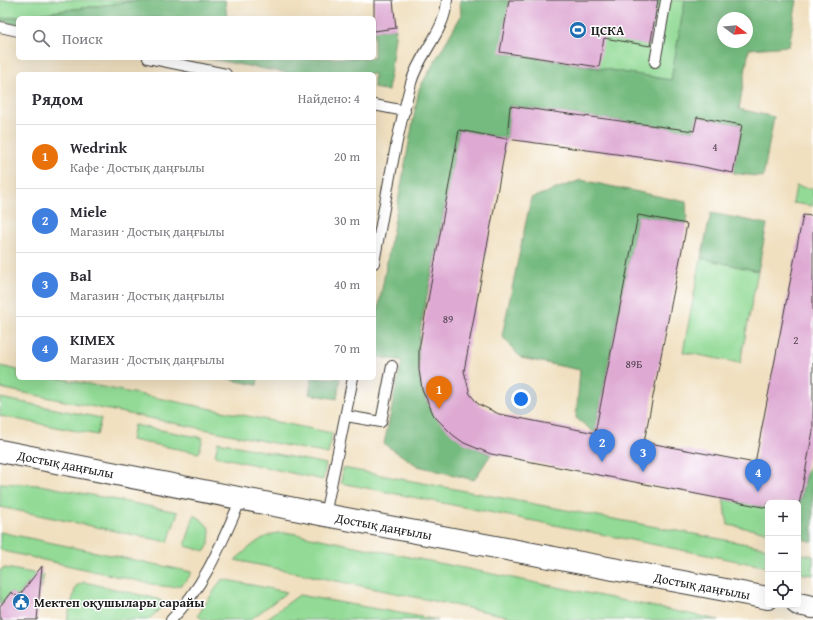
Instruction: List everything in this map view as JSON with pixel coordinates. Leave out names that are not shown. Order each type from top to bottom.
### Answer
[{"type":"main road","name":"Достық даңғылы","points":[[0,451],[325,515],[765,597]]},
{"type":"main road","points":[[801,605],[813,607]]},
{"type":"lane","points":[[376,253],[411,82],[419,62],[444,20],[446,0]]},
{"type":"lane","points":[[655,62],[666,0]]},
{"type":"lane","points":[[0,27],[16,31]]},
{"type":"lane","points":[[158,60],[216,72]]},
{"type":"lane","points":[[376,105],[405,111]]},
{"type":"lane","points":[[346,416],[381,422],[392,366]]},
{"type":"lane","points":[[325,515],[353,380]]},
{"type":"lane","points":[[170,620],[190,601],[203,581],[242,499]]},
{"type":"green space","points":[[0,0],[142,0],[16,16],[0,19]]},
{"type":"green space","points":[[142,0],[225,0],[227,16],[22,16]]},
{"type":"green space","points":[[460,0],[509,0],[501,52],[671,80],[685,0],[797,0],[789,46],[749,49],[739,109],[774,117],[763,177],[733,173],[741,125],[697,117],[694,131],[510,106],[507,139],[459,130],[420,329],[418,361],[419,376],[423,391],[434,413],[441,422],[459,438],[480,450],[491,454],[474,480],[418,466],[384,444],[402,361],[376,356],[376,321],[419,89],[461,16]]},
{"type":"green space","name":"ЦСКА","points":[[509,0],[685,0],[671,80],[500,52]]},
{"type":"green space","points":[[16,17],[16,25],[0,21],[0,19]]},
{"type":"green space","points":[[396,28],[388,91],[376,88],[376,72],[282,72],[215,60],[376,60],[376,31]]},
{"type":"green space","points":[[581,180],[686,202],[687,224],[638,215],[595,433],[576,418],[580,370],[521,358],[502,336],[531,198]]},
{"type":"green space","points":[[796,186],[813,189],[813,206],[793,203]]},
{"type":"green space","points":[[711,213],[767,224],[758,271],[701,258]]},
{"type":"green space","points":[[701,258],[758,271],[740,363],[683,352]]},
{"type":"green space","points":[[0,366],[16,370],[16,380],[68,380],[332,433],[328,454],[0,388]]},
{"type":"green space","points":[[232,380],[258,380],[257,385]]},
{"type":"green space","points":[[312,380],[340,380],[337,399],[309,394]]},
{"type":"green space","points":[[0,398],[101,418],[97,435],[0,416]]},
{"type":"green space","points":[[134,425],[203,438],[199,453],[131,440]]},
{"type":"green space","points":[[218,442],[326,464],[323,480],[215,456]]},
{"type":"green space","points":[[813,460],[813,542],[801,539],[800,500],[806,472]]},
{"type":"green space","points":[[343,468],[765,547],[765,566],[341,483]]},
{"type":"green space","points":[[0,483],[40,485],[178,512],[168,542],[0,507]]},
{"type":"green space","points":[[723,499],[765,507],[765,531],[728,525]]},
{"type":"green space","points":[[194,515],[201,519],[210,529],[209,544],[205,551],[185,546]]},
{"type":"green space","points":[[0,532],[192,572],[185,582],[177,586],[168,587],[156,585],[3,551],[0,548]]},
{"type":"green space","points":[[277,533],[291,533],[719,620],[526,620],[235,560],[259,540]]},
{"type":"green space","points":[[801,554],[813,556],[813,575],[801,573]]},
{"type":"green space","points":[[5,568],[44,575],[40,590],[29,582],[18,597],[11,592],[0,606],[0,570]]},
{"type":"green space","points":[[222,579],[287,592],[250,620],[203,620],[198,615]]},
{"type":"green space","points":[[84,582],[158,599],[163,602],[163,606],[148,620],[67,620],[76,586]]},
{"type":"green space","points":[[299,595],[438,620],[265,620]]},
{"type":"building","points":[[374,0],[393,0],[396,28],[376,31],[376,16],[374,16]]},
{"type":"building","name":"ЦСКА","points":[[509,0],[658,0],[650,46],[604,38],[599,67],[500,52]]},
{"type":"building","points":[[510,106],[694,131],[697,117],[742,125],[733,173],[689,164],[507,139]]},
{"type":"building","points":[[459,130],[507,139],[464,371],[470,394],[478,404],[499,414],[595,433],[638,215],[687,224],[644,442],[755,463],[803,215],[813,216],[813,431],[800,500],[765,500],[765,507],[491,454],[464,443],[453,435],[434,416],[422,389],[419,370],[419,349]]},
{"type":"building","name":"Мектеп оқушылары сарайы","points":[[42,566],[37,620],[0,620],[0,606],[11,592],[18,597]]},
{"type":"place","name":"ЦСКА","points":[[578,30]]},
{"type":"place","name":"Wedrink","points":[[439,409]]},
{"type":"place","name":"Miele","points":[[602,462]]},
{"type":"place","name":"Bal","points":[[643,472]]},
{"type":"place","name":"KIMEX","points":[[758,492]]},
{"type":"place","name":"Мектеп оқушылары сарайы","points":[[21,602]]}]
